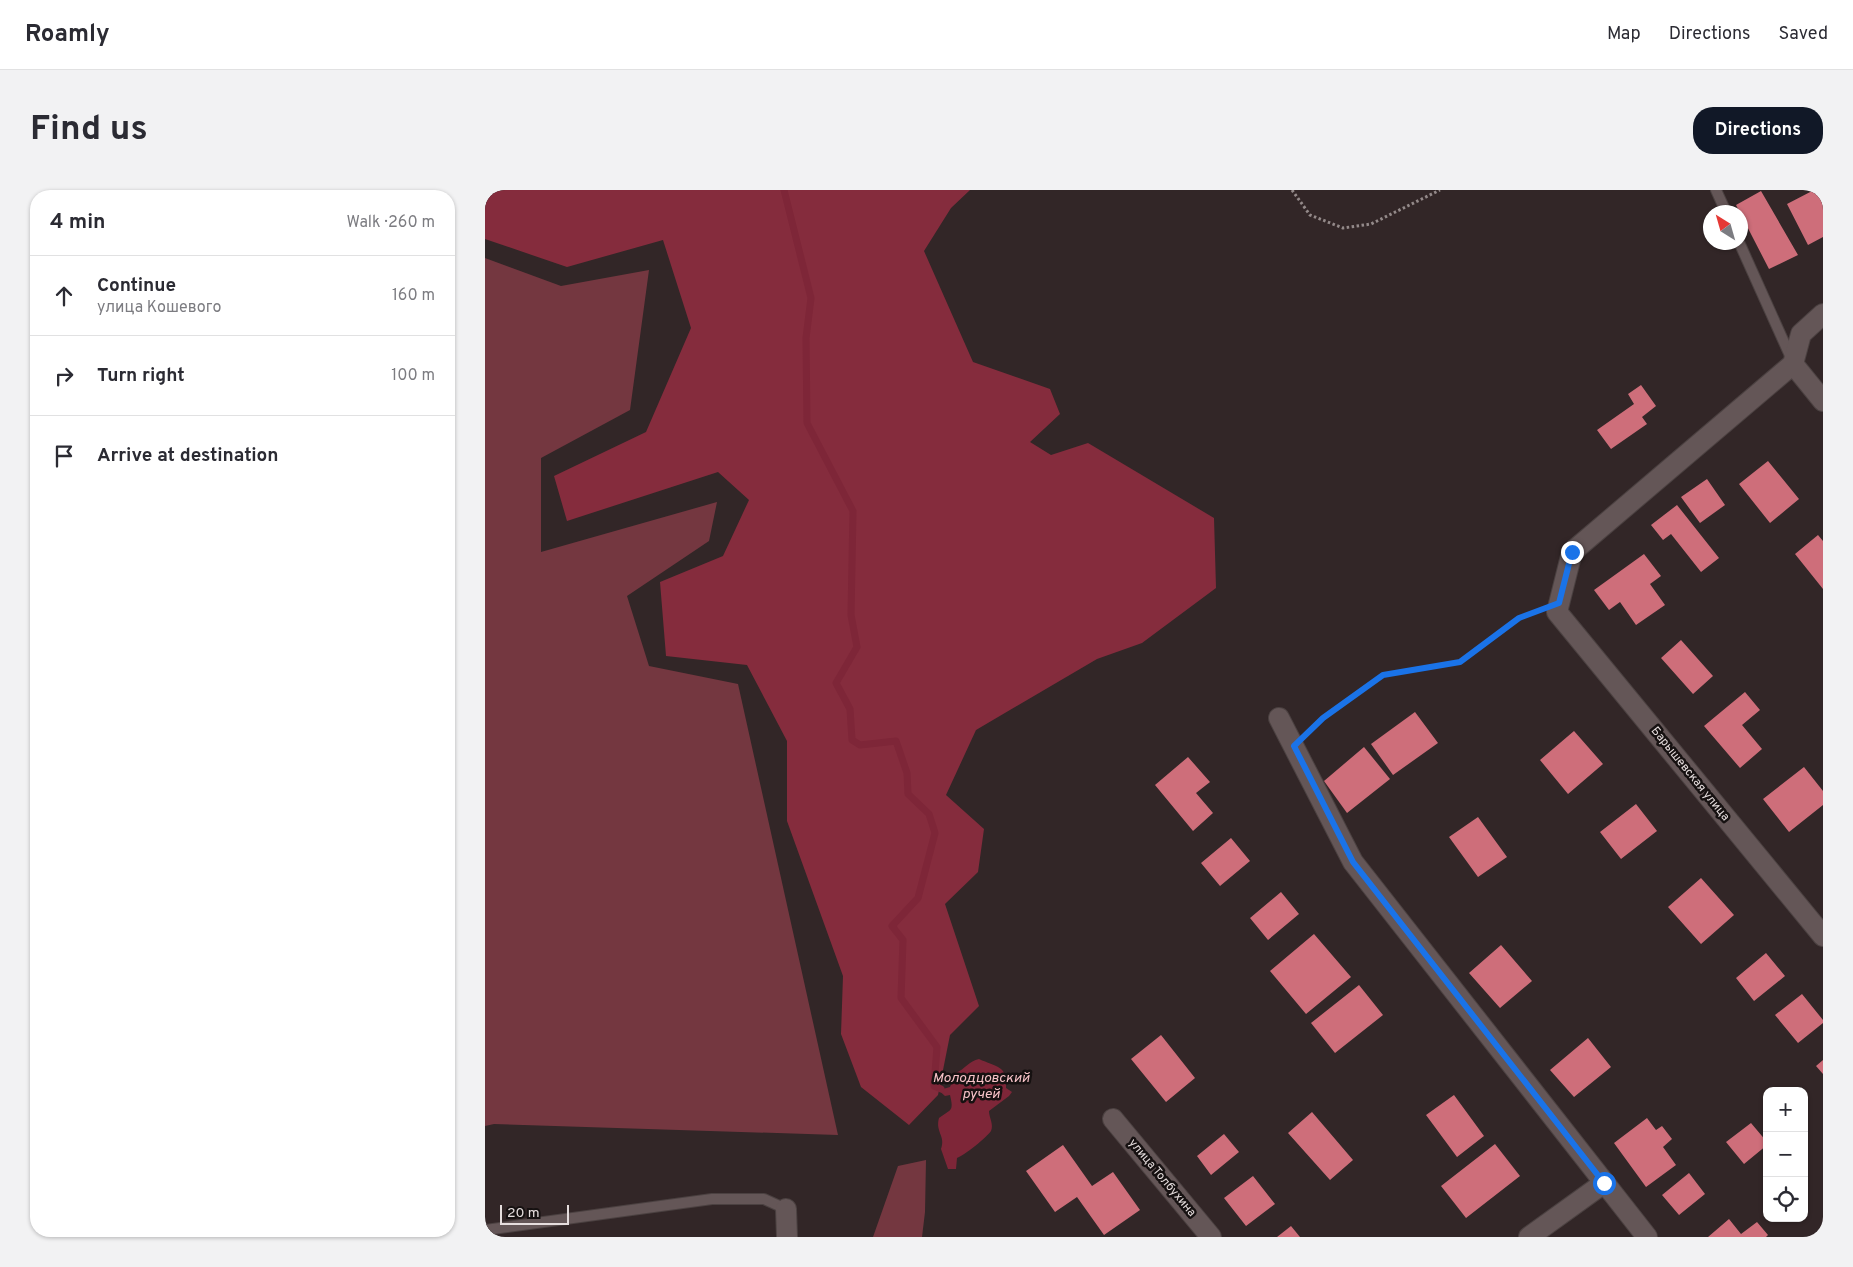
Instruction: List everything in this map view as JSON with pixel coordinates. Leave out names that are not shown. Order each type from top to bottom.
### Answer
[{"type":"street","points":[[1557,608],[1572,552],[1793,364],[1801,334],[1823,314]]},
{"type":"street","points":[[1793,364],[1823,401]]},
{"type":"street","name":"Барышевская улица","points":[[1557,608],[1823,936]]},
{"type":"street","points":[[1279,718],[1353,862],[1647,1237]]},
{"type":"street","name":"улица Толбухина","points":[[1113,1119],[1211,1237]]},
{"type":"street","points":[[1529,1237],[1604,1183]]},
{"type":"street","points":[[786,1209],[787,1237]]},
{"type":"lane","points":[[1716,190],[1723,205]]},
{"type":"lane","points":[[1743,250],[1793,364]]},
{"type":"lane","points":[[485,1231],[712,1199],[764,1199],[786,1209]]},
{"type":"path","points":[[1292,190],[1310,215],[1343,228],[1371,224],[1440,190]]},
{"type":"path","points":[[1294,746],[1323,718],[1383,675],[1460,662],[1519,618],[1557,608]]},
{"type":"shaded area","points":[[485,190],[970,190],[951,208],[924,251],[973,362],[1050,389],[1060,414],[1030,442],[1051,455],[1088,443],[1214,518],[1216,588],[1142,643],[1097,659],[976,730],[946,795],[984,829],[978,872],[945,904],[979,1006],[950,1035],[938,1095],[909,1125],[861,1087],[841,1034],[843,976],[787,821],[787,741],[747,665],[666,656],[660,582],[723,556],[749,500],[718,472],[567,521],[554,476],[646,432],[691,328],[663,240],[567,267],[485,239]]},
{"type":"shaded area","points":[[485,258],[561,286],[649,270],[630,410],[541,458],[541,552],[717,502],[709,541],[627,596],[649,666],[738,684],[838,1135],[494,1124],[485,1126]]},
{"type":"shaded area","points":[[926,1160],[925,1212],[922,1237],[873,1237],[898,1166]]},
{"type":"water","name":"Молодцовский ручей","points":[[979,1059],[1003,1071],[1006,1088],[1012,1092],[989,1111],[991,1131],[965,1154],[957,1158],[956,1169],[948,1169],[941,1149],[942,1141],[938,1123],[939,1118],[951,1110],[952,1104],[950,1095],[945,1096],[934,1086],[943,1089],[950,1087],[956,1073],[972,1061]]},
{"type":"building","points":[[1814,190],[1823,190],[1823,237],[1808,245],[1787,204]]},
{"type":"building","points":[[1761,191],[1798,255],[1769,269],[1748,228],[1748,205],[1736,205]]},
{"type":"building","points":[[1641,385],[1656,406],[1642,417],[1647,424],[1611,449],[1597,430],[1634,404],[1628,394]]},
{"type":"building","points":[[1768,461],[1799,499],[1770,523],[1739,484]]},
{"type":"building","points":[[1707,479],[1725,505],[1700,523],[1681,497]]},
{"type":"building","points":[[1677,505],[1719,558],[1701,572],[1671,534],[1663,540],[1651,525]]},
{"type":"building","points":[[1818,535],[1823,541],[1823,589],[1795,554]]},
{"type":"building","points":[[1644,554],[1661,576],[1650,584],[1665,605],[1636,625],[1620,602],[1609,610],[1594,590]]},
{"type":"building","points":[[1681,640],[1713,676],[1693,694],[1661,658]]},
{"type":"building","points":[[1745,692],[1760,710],[1742,725],[1762,749],[1740,768],[1704,726]]},
{"type":"building","points":[[1415,712],[1438,743],[1393,775],[1371,744]]},
{"type":"building","points":[[1574,731],[1603,764],[1568,794],[1540,760]]},
{"type":"building","points":[[1364,747],[1390,779],[1347,813],[1324,781]]},
{"type":"building","points":[[1188,757],[1210,782],[1196,793],[1213,813],[1193,831],[1155,785]]},
{"type":"building","points":[[1804,767],[1823,791],[1823,805],[1789,832],[1763,799]]},
{"type":"building","points":[[1636,804],[1657,831],[1621,859],[1600,832]]},
{"type":"building","points":[[1478,817],[1507,857],[1478,877],[1449,837]]},
{"type":"building","points":[[1231,838],[1250,861],[1220,886],[1201,863]]},
{"type":"building","points":[[1701,878],[1734,915],[1701,944],[1668,907]]},
{"type":"building","points":[[1281,892],[1299,914],[1268,940],[1250,918]]},
{"type":"building","points":[[1314,934],[1351,977],[1306,1014],[1270,971]]},
{"type":"building","points":[[1501,945],[1532,981],[1500,1008],[1469,973]]},
{"type":"building","points":[[1766,953],[1785,976],[1754,1001],[1736,978]]},
{"type":"building","points":[[1359,985],[1383,1015],[1335,1053],[1311,1023]]},
{"type":"building","points":[[1802,994],[1823,1020],[1823,1023],[1798,1043],[1775,1015]]},
{"type":"building","points":[[1161,1035],[1195,1078],[1166,1102],[1131,1059]]},
{"type":"building","points":[[1588,1038],[1611,1067],[1574,1097],[1550,1070]]},
{"type":"building","points":[[1823,1060],[1823,1074],[1816,1066]]},
{"type":"building","points":[[1454,1095],[1484,1136],[1457,1157],[1426,1115]]},
{"type":"building","points":[[1312,1112],[1353,1160],[1330,1180],[1288,1133]]},
{"type":"building","points":[[1647,1118],[1656,1130],[1662,1126],[1672,1139],[1663,1147],[1676,1165],[1646,1187],[1614,1143]]},
{"type":"building","points":[[1751,1123],[1763,1137],[1763,1148],[1744,1164],[1726,1142]]},
{"type":"building","points":[[1224,1134],[1239,1152],[1211,1175],[1197,1156]]},
{"type":"building","points":[[1495,1144],[1520,1176],[1466,1218],[1441,1186]]},
{"type":"building","points":[[1063,1145],[1092,1186],[1113,1172],[1140,1210],[1104,1235],[1077,1197],[1055,1212],[1026,1171]]},
{"type":"building","points":[[1689,1173],[1705,1194],[1679,1215],[1662,1195]]},
{"type":"building","points":[[1253,1176],[1275,1204],[1246,1226],[1224,1198]]},
{"type":"building","points":[[1729,1219],[1741,1234],[1757,1222],[1768,1235],[1766,1237],[1708,1237]]},
{"type":"building","points":[[1291,1226],[1300,1237],[1277,1237]]},
{"type":"waterway","name":"Молодцовский ручей","points":[[784,190],[811,298],[806,338],[807,423],[853,511],[851,615],[857,647],[836,683],[850,709],[852,740],[860,745],[896,741],[907,773],[908,794],[929,814],[935,833],[918,898],[892,926],[903,940],[901,998],[937,1047],[934,1086],[941,1089]]},
{"type":"route","points":[[1572,552],[1559,603],[1519,618],[1460,662],[1383,675],[1323,718],[1294,746],[1353,862],[1604,1183]]}]
